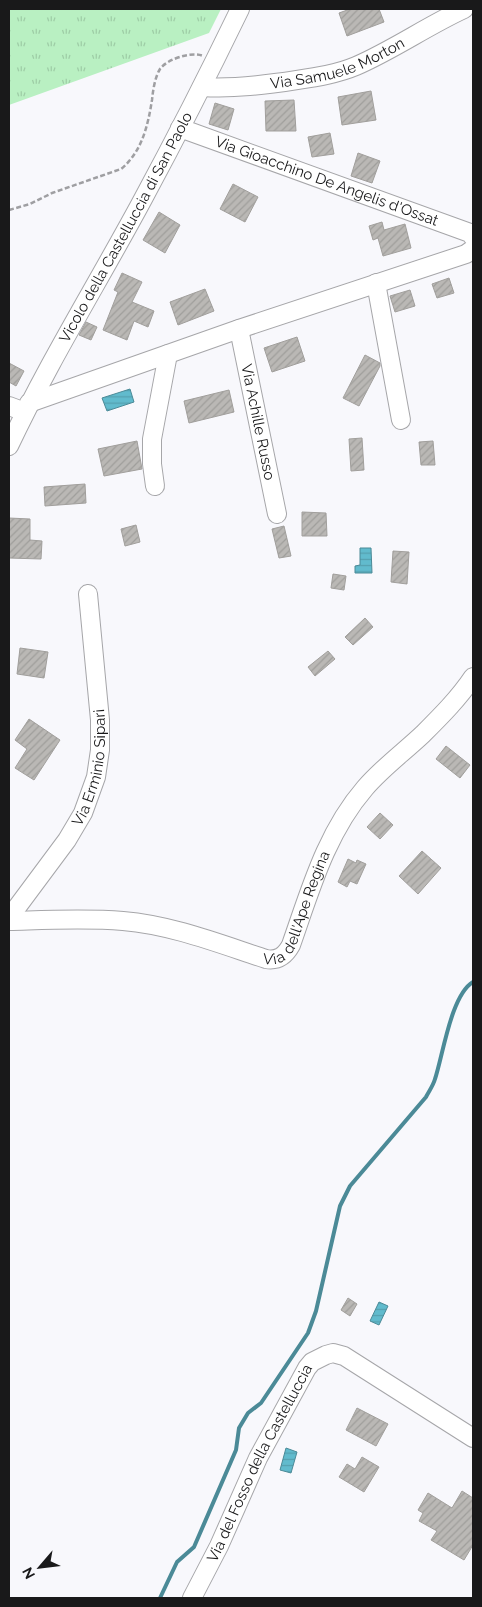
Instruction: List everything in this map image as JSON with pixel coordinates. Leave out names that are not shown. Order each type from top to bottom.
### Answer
[{"type":"street","name":"Vicolo della Castelluccia di San Paolo","points":[[9,446],[21,407],[144,199],[240,9]]},
{"type":"street","name":"Via Samuele Morton","points":[[202,87],[250,87],[338,72],[367,61],[464,9]]},
{"type":"street","points":[[471,9],[473,16]]},
{"type":"street","name":"Via Gioacchino De Angelis d'Ossat","points":[[180,128],[470,233],[473,246]]},
{"type":"street","points":[[21,407],[239,329],[376,283],[473,246]]},
{"type":"street","points":[[376,283],[401,420]]},
{"type":"street","name":"Via Achille Russo","points":[[239,329],[277,514]]},
{"type":"street","points":[[155,486],[152,464],[152,439],[168,354]]},
{"type":"street","name":"Via Erminio Sipari","points":[[9,920],[80,819],[96,777],[100,750],[100,720],[88,594]]},
{"type":"street","name":"Via dell'Ape Regina","points":[[9,920],[124,921],[184,934],[266,959],[280,958],[291,945],[327,848],[358,798],[373,779],[448,709],[473,677]]},
{"type":"street","name":"Via del Fosso della Castelluccia","points":[[192,1598],[210,1565],[267,1440],[307,1368],[317,1358],[333,1353],[344,1356],[473,1438]]},
{"type":"path","points":[[9,210],[30,204],[52,193],[121,169],[128,164],[138,150],[145,132],[160,69],[174,59],[197,54],[201,55],[212,66]]},
{"type":"green space","points":[[9,9],[221,9],[209,33],[9,105]]},
{"type":"water","points":[[130,389],[134,402],[107,411],[102,398]]},
{"type":"water","points":[[360,548],[371,548],[372,573],[355,573],[355,566],[360,565]]},
{"type":"water","points":[[379,1302],[388,1306],[379,1325],[370,1321]]},
{"type":"water","points":[[286,1448],[297,1452],[291,1473],[280,1470]]},
{"type":"building","points":[[350,9],[379,9],[384,22],[347,36],[339,13]]},
{"type":"building","points":[[371,91],[376,120],[342,125],[338,97]]},
{"type":"building","points":[[294,100],[296,131],[266,131],[265,101]]},
{"type":"building","points":[[215,103],[234,109],[228,130],[209,124]]},
{"type":"building","points":[[330,133],[334,154],[312,157],[308,137]]},
{"type":"building","points":[[358,153],[380,161],[372,183],[351,176]]},
{"type":"building","points":[[233,184],[258,197],[245,222],[220,209]]},
{"type":"building","points":[[159,212],[180,225],[165,253],[143,240]]},
{"type":"building","points":[[382,222],[384,230],[405,224],[411,248],[383,256],[378,238],[373,240],[369,226]]},
{"type":"building","points":[[122,273],[142,282],[132,302],[154,311],[148,327],[134,321],[127,340],[103,330],[118,292],[114,290]]},
{"type":"building","points":[[449,278],[454,293],[437,298],[432,284]]},
{"type":"building","points":[[205,289],[214,311],[178,325],[170,302]]},
{"type":"building","points":[[410,290],[415,306],[395,312],[390,296]]},
{"type":"building","points":[[86,322],[97,327],[91,340],[79,335]]},
{"type":"building","points":[[297,337],[305,361],[272,372],[264,348]]},
{"type":"building","points":[[365,355],[380,363],[380,366],[359,406],[343,398]]},
{"type":"building","points":[[9,363],[24,371],[16,386],[9,382]]},
{"type":"building","points":[[229,390],[234,412],[189,423],[184,401]]},
{"type":"building","points":[[362,438],[364,470],[351,471],[349,439]]},
{"type":"building","points":[[137,441],[142,469],[104,476],[98,449]]},
{"type":"building","points":[[433,441],[435,465],[421,465],[419,442]]},
{"type":"building","points":[[85,484],[86,503],[45,506],[44,487]]},
{"type":"building","points":[[302,512],[326,513],[327,536],[302,536]]},
{"type":"building","points":[[9,518],[30,519],[30,540],[42,541],[41,559],[9,558]]},
{"type":"building","points":[[136,525],[140,542],[125,546],[121,529]]},
{"type":"building","points":[[284,526],[291,556],[279,558],[272,529]]},
{"type":"building","points":[[393,551],[409,552],[407,584],[391,582]]},
{"type":"building","points":[[333,574],[346,576],[344,590],[331,588]]},
{"type":"building","points":[[365,618],[373,627],[353,645],[345,637]]},
{"type":"building","points":[[20,648],[48,652],[44,678],[17,674]]},
{"type":"building","points":[[328,651],[335,659],[315,676],[308,667]]},
{"type":"building","points":[[29,719],[60,740],[34,780],[15,768],[27,749],[15,740]]},
{"type":"building","points":[[446,746],[470,765],[460,778],[436,759]]},
{"type":"building","points":[[380,813],[393,825],[380,839],[367,827]]},
{"type":"building","points":[[422,851],[441,868],[418,894],[399,876]]},
{"type":"building","points":[[348,859],[356,863],[357,860],[366,864],[357,884],[350,881],[347,887],[338,882]]},
{"type":"building","points":[[348,1298],[357,1304],[350,1316],[341,1310]]},
{"type":"building","points":[[357,1408],[388,1424],[376,1446],[346,1430]]},
{"type":"building","points":[[362,1457],[379,1467],[364,1492],[339,1477],[347,1464],[355,1469]]},
{"type":"building","points":[[462,1491],[473,1498],[473,1545],[464,1560],[431,1540],[437,1531],[419,1521],[423,1513],[418,1510],[428,1493],[452,1508]]},
{"type":"waterway","points":[[160,1598],[177,1562],[194,1547],[236,1450],[239,1428],[248,1413],[261,1403],[308,1333],[316,1311],[340,1206],[350,1186],[426,1097],[435,1079],[453,1012],[465,989],[473,982]]}]
